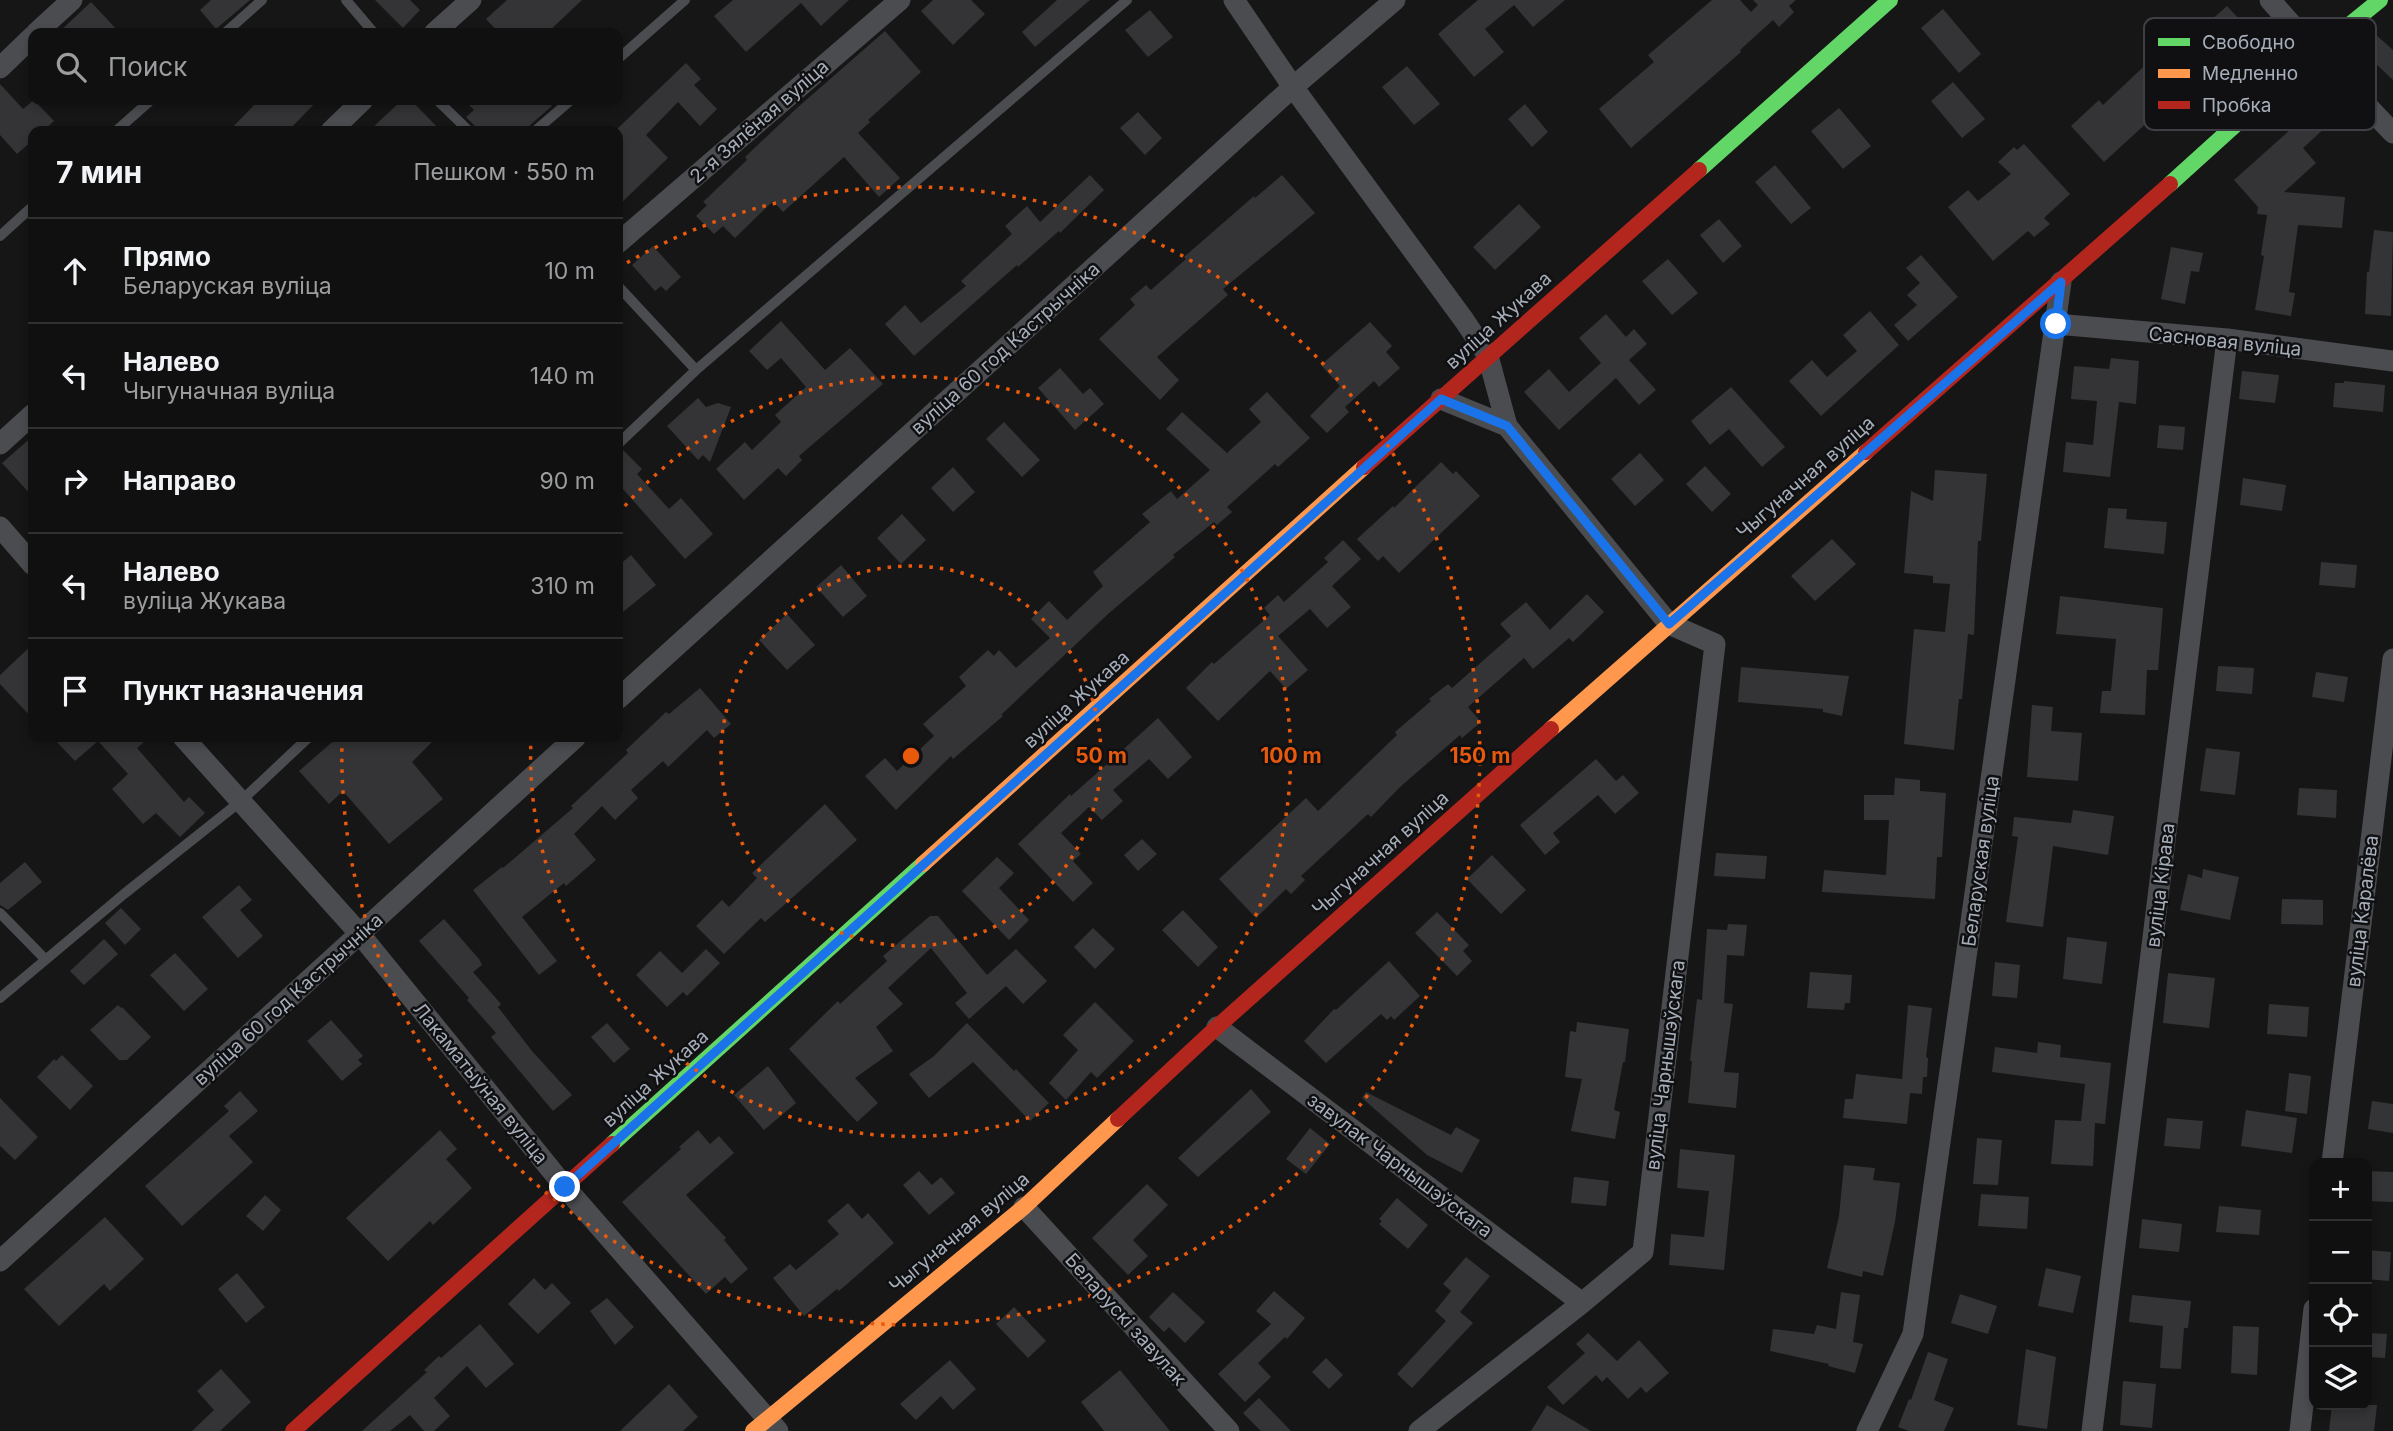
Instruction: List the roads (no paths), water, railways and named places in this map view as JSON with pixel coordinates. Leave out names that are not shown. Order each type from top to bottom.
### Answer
[{"type":"street","points":[[42,28],[72,0]]},
{"type":"street","points":[[440,28],[471,0]]},
{"type":"street","name":"2-я Зялёная вуліца","points":[[623,239],[900,0]]},
{"type":"street","points":[[1234,0],[1293,87],[1488,356],[1507,426],[1669,624]]},
{"type":"street","name":"вуліца 60 год Кастрычніка","points":[[623,694],[1293,87],[1395,0]]},
{"type":"street","name":"вуліца Жукава","points":[[293,1431],[1488,356],[1889,0]]},
{"type":"street","points":[[2270,0],[2286,18]]},
{"type":"street","name":"Чыгуначная вуліца","points":[[2358,18],[2380,0]]},
{"type":"street","points":[[0,68],[28,42]]},
{"type":"street","points":[[336,126],[358,105]]},
{"type":"street","points":[[2376,115],[2393,133]]},
{"type":"street","name":"Чыгуначная вуліца","points":[[766,1426],[1024,1207],[1217,1027],[2230,130]]},
{"type":"street","name":"Беларуская вуліца","points":[[1867,1431],[1913,1334],[2061,282]]},
{"type":"street","name":"Сасновая вуліца","points":[[2056,324],[2227,339],[2393,361]]},
{"type":"street","name":"вуліца Кірава","points":[[2092,1431],[2227,339]]},
{"type":"street","points":[[1441,399],[1507,426]]},
{"type":"street","points":[[0,444],[28,419]]},
{"type":"street","points":[[0,527],[28,559]]},
{"type":"street","name":"вуліца Чарнышэўскага","points":[[1419,1431],[1643,1252],[1715,644],[1669,624]]},
{"type":"street","name":"вуліца Каралёва","points":[[2333,1158],[2393,659]]},
{"type":"street","name":"Лакаматыўная вуліца","points":[[188,742],[359,933],[565,1187],[766,1426]]},
{"type":"street","name":"вуліца 60 год Кастрычніка","points":[[0,1261],[570,742]]},
{"type":"street","name":"завулак Чарнышэўскага","points":[[1217,1027],[1582,1303]]},
{"type":"street","name":"Беларускі завулак","points":[[1024,1207],[1229,1431]]},
{"type":"street","points":[[2300,1431],[2310,1347]]},
{"type":"lane","points":[[231,28],[262,0]]},
{"type":"lane","points":[[346,0],[370,28]]},
{"type":"lane","points":[[623,55],[685,0]]},
{"type":"lane","points":[[623,439],[696,370],[1127,0]]},
{"type":"lane","points":[[122,126],[145,105]]},
{"type":"lane","points":[[442,105],[464,126]]},
{"type":"lane","points":[[541,126],[565,105]]},
{"type":"lane","points":[[0,236],[28,211]]},
{"type":"lane","points":[[623,291],[696,370]]},
{"type":"lane","points":[[0,998],[241,801],[304,742]]},
{"type":"lane","points":[[0,913],[45,959]]}]
